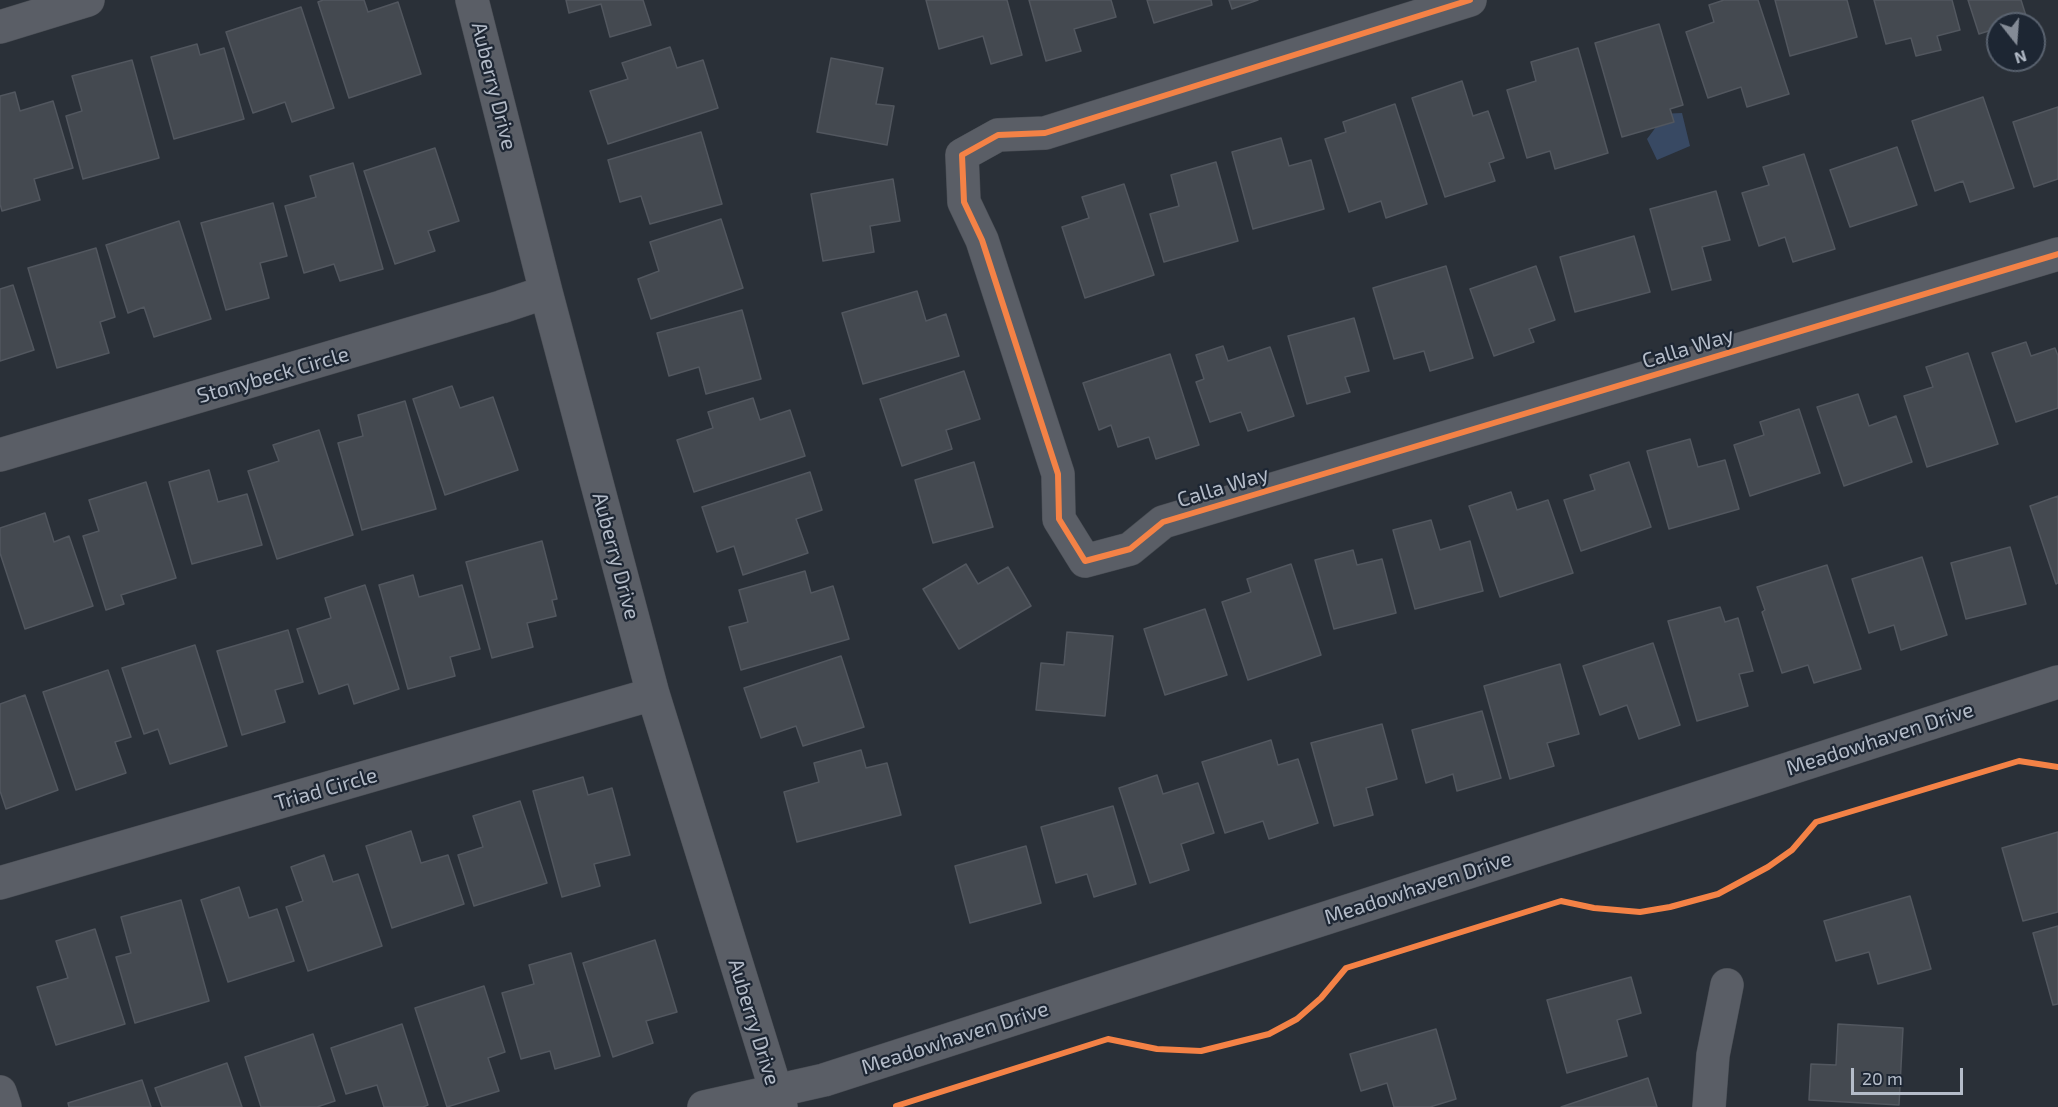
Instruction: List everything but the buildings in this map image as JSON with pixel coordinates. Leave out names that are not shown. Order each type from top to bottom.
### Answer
[{"type":"street","points":[[0,27],[88,0]]},
{"type":"street","name":"Auberry Drive","points":[[472,0],[546,292],[653,694],[778,1099]]},
{"type":"street","name":"Calla Way","points":[[1470,0],[1045,133],[998,135],[962,155],[964,201],[982,240],[1058,474],[1059,519],[1084,561],[1130,549],[1163,522],[2058,254]]},
{"type":"street","name":"Stonybeck Circle","points":[[0,455],[490,311],[546,292]]},
{"type":"street","name":"Meadowhaven Drive","points":[[778,1099],[824,1080],[2058,682]]},
{"type":"street","name":"Triad Circle","points":[[0,883],[653,694]]},
{"type":"street","points":[[1708,1107],[1713,1055],[1727,985]]},
{"type":"street","points":[[0,1092],[4,1107]]},
{"type":"street","points":[[704,1107],[778,1099]]},
{"type":"water","points":[[1682,113],[1690,146],[1657,160],[1647,139],[1656,127],[1659,114]]},
{"type":"cycle path","points":[[1470,0],[1045,133],[998,135],[962,155],[964,202],[982,240],[1058,474],[1059,519],[1085,561],[1130,549],[1163,522],[2058,254]]},
{"type":"cycle path","points":[[896,1106],[1108,1039],[1157,1049],[1201,1051],[1269,1034],[1297,1019],[1321,998],[1346,968],[1561,901],[1594,908],[1640,912],[1670,907],[1718,894],[1768,867],[1792,850],[1816,822],[2019,761],[2058,767]]}]
